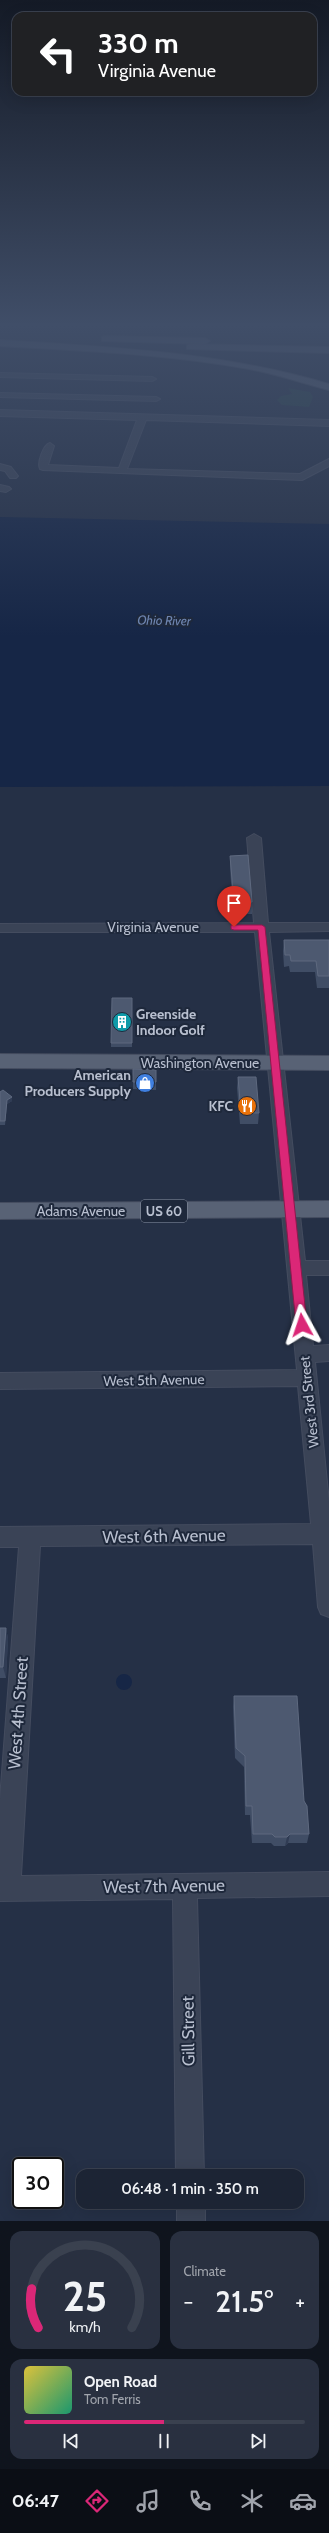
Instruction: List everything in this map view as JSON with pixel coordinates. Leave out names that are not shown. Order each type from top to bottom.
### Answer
[{"type":"main road","name":"Washington Avenue","points":[[0,1061],[329,1063]]},
{"type":"main road","name":"Adams Avenue","points":[[0,1211],[329,1209]]},
{"type":"street","points":[[122,471],[138,430]]},
{"type":"street","points":[[50,446],[44,460],[43,467],[302,477],[329,462]]},
{"type":"street","points":[[0,467],[8,469],[13,476]]},
{"type":"street","name":"West 3rd Street","points":[[254,838],[275,1063],[297,1268],[304,1354],[325,1534],[329,1607]]},
{"type":"street","name":"Virginia Avenue","points":[[0,928],[329,927]]},
{"type":"street","points":[[297,1268],[329,1268]]},
{"type":"street","points":[[304,1354],[329,1354]]},
{"type":"street","name":"West 5th Avenue","points":[[0,1381],[307,1378]]},
{"type":"street","name":"West 6th Avenue","points":[[0,1537],[325,1534]]},
{"type":"street","name":"West 4th Street","points":[[4,1889],[12,1799],[30,1537]]},
{"type":"street","name":"West 7th Avenue","points":[[4,1889],[329,1884]]},
{"type":"street","name":"Gill Street","points":[[185,1886],[190,2169]]},
{"type":"street","points":[[191,2209],[191,2221]]},
{"type":"water","name":"Ohio River","points":[[0,517],[329,524],[329,786],[0,787]]},
{"type":"water","points":[[121,1674],[127,1674],[132,1679],[130,1688],[127,1690],[121,1690],[116,1685],[116,1679]]},
{"type":"building","points":[[248,855],[252,902],[234,902],[230,856]]},
{"type":"building","points":[[284,940],[329,940],[329,976],[318,976],[316,961],[291,961],[290,955],[285,955]]},
{"type":"building","name":"Greenside Indoor Golf","points":[[112,998],[132,998],[132,1043],[111,1043]]},
{"type":"building","points":[[133,1069],[156,1070],[156,1082],[133,1082]]},
{"type":"building","name":"KFC","points":[[238,1077],[256,1077],[259,1113],[241,1113]]},
{"type":"building","points":[[3,1090],[12,1097],[7,1100],[5,1121],[0,1121],[0,1092]]},
{"type":"building","points":[[0,1628],[6,1628],[3,1667],[0,1667]]},
{"type":"building","points":[[234,1696],[297,1696],[304,1801],[307,1806],[309,1834],[290,1834],[287,1837],[275,1837],[272,1834],[253,1834],[252,1806],[246,1806],[245,1756],[236,1748]]},
{"type":"place","name":"Greenside Indoor Golf","points":[[122,1022]]},
{"type":"place","name":"American Producers Supply","points":[[145,1083]]},
{"type":"place","name":"KFC","points":[[247,1106]]},
{"type":"route","points":[[234,927],[262,927],[267,994],[273,1053],[278,1076],[302,1325]]}]
